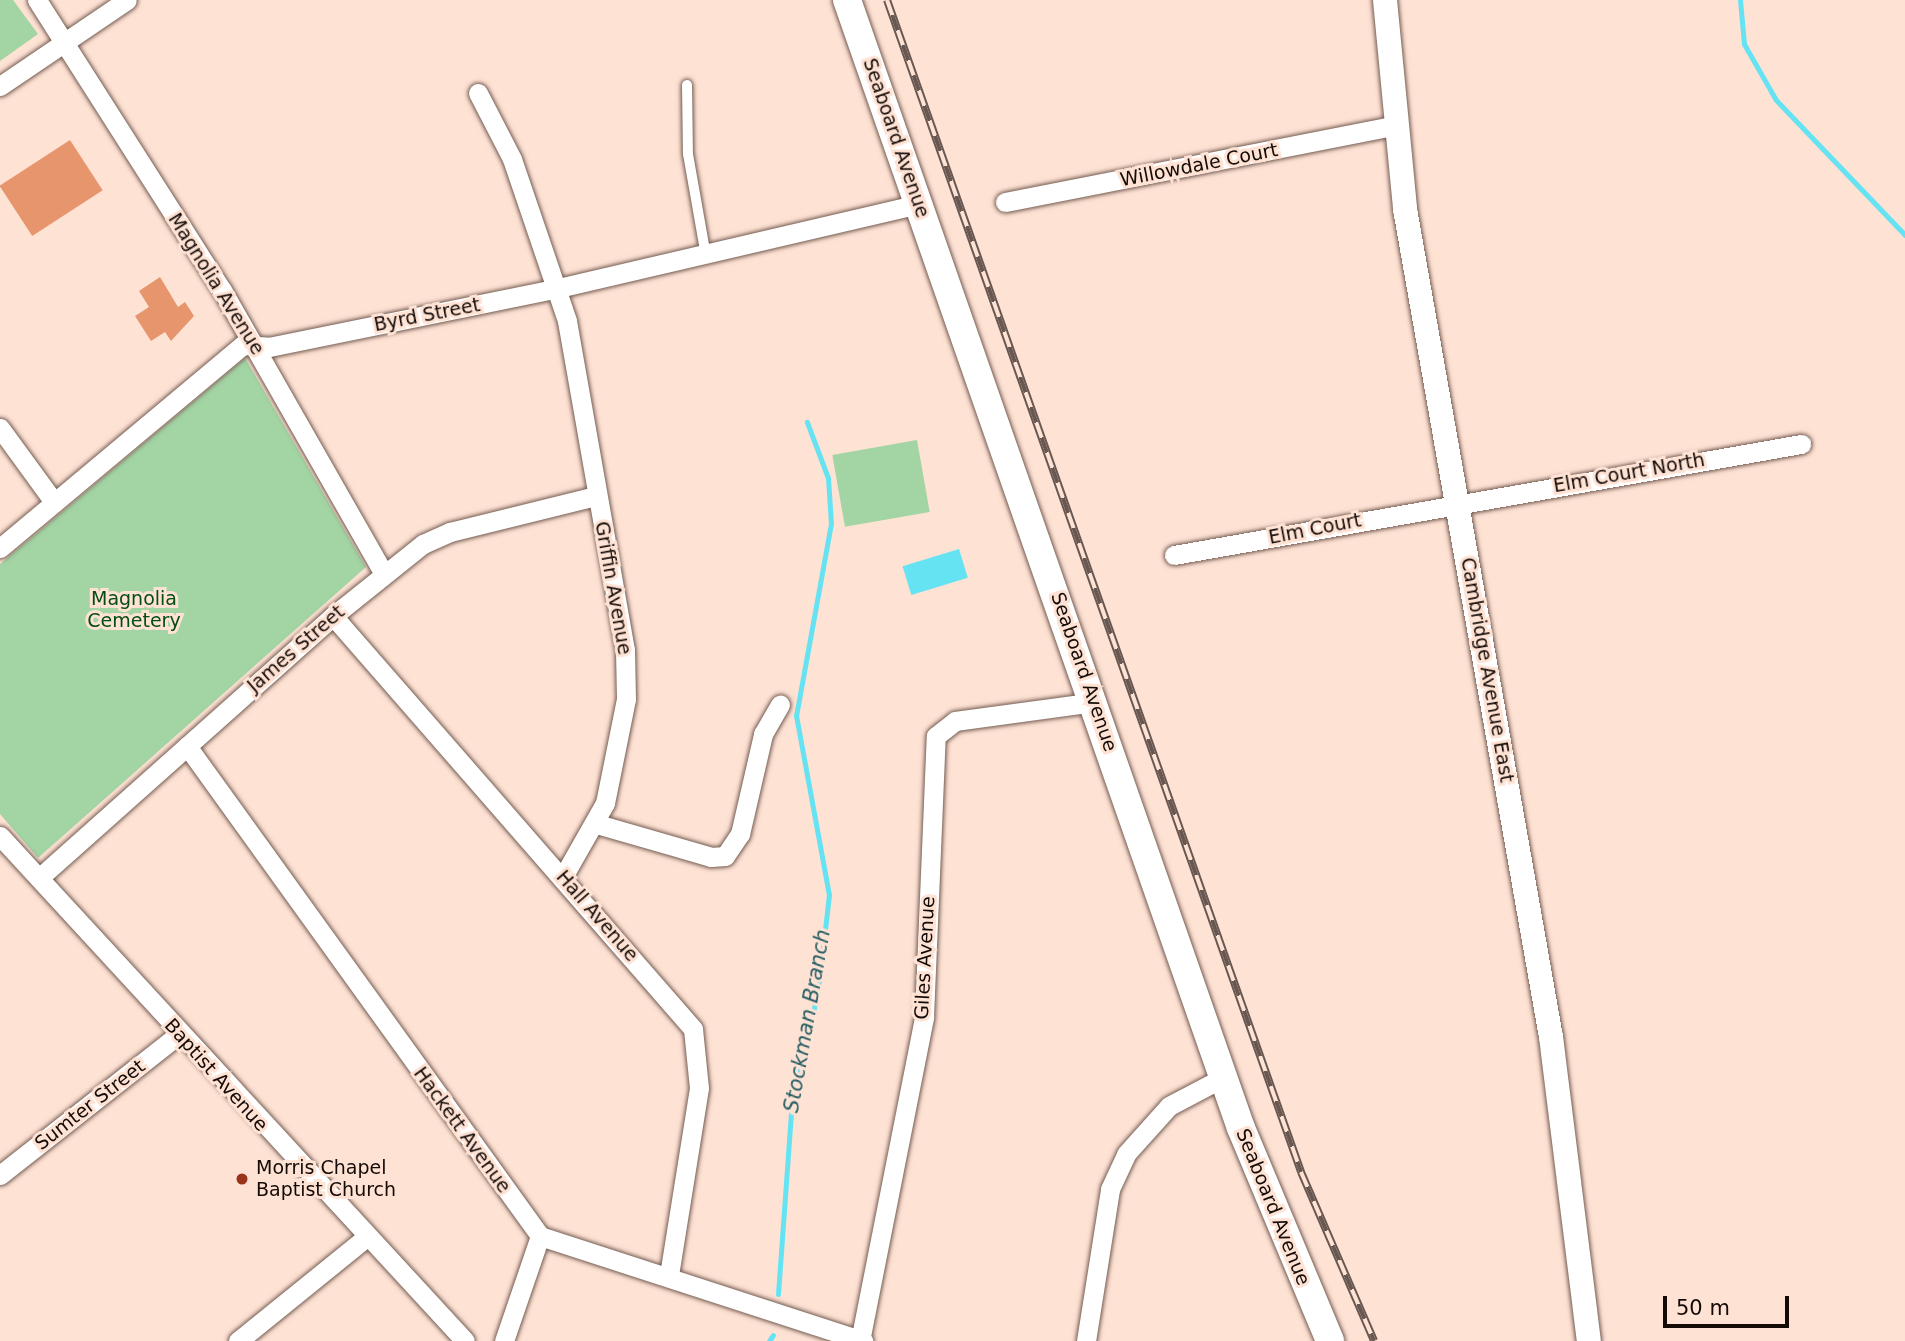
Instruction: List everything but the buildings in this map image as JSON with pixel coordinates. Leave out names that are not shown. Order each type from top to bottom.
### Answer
[{"type":"main road","name":"Seaboard Avenue","points":[[847,0],[1096,702],[1224,1077],[1281,1234],[1330,1341]]},
{"type":"street","name":"Magnolia Avenue","points":[[37,0],[255,345],[384,574]]},
{"type":"street","points":[[0,86],[127,0]]},
{"type":"street","name":"Cambridge Avenue East","points":[[1385,0],[1393,126],[1551,1037],[1589,1341]]},
{"type":"street","name":"Griffin Avenue","points":[[478,93],[512,159],[558,288],[627,676],[597,824],[563,877]]},
{"type":"street","name":"Willowdale Court","points":[[1006,202],[1393,126]]},
{"type":"street","name":"Byrd Street","points":[[0,548],[226,355],[255,345],[706,257],[919,204]]},
{"type":"street","points":[[0,428],[54,502]]},
{"type":"street","name":"Elm Court North","points":[[1457,502],[1801,444]]},
{"type":"street","name":"James Street","points":[[39,878],[333,616],[384,574],[450,532],[597,496]]},
{"type":"street","name":"Elm Court","points":[[1174,555],[1457,502]]},
{"type":"street","name":"Hall Avenue","points":[[333,616],[563,877],[698,1041],[699,1088],[669,1276]]},
{"type":"street","name":"Giles Avenue","points":[[861,1341],[924,1017],[936,736],[955,721],[1096,702]]},
{"type":"street","points":[[597,824],[711,857],[725,856],[740,834],[763,734],[780,705]]},
{"type":"street","name":"Hackett Avenue","points":[[187,746],[540,1236]]},
{"type":"street","name":"Baptist Avenue","points":[[0,836],[365,1238],[465,1341]]},
{"type":"street","name":"Sumter Street","points":[[0,1175],[179,1034]]},
{"type":"street","points":[[1086,1341],[1107,1208],[1122,1161],[1155,1117],[1224,1077]]},
{"type":"street","points":[[504,1341],[540,1236],[861,1341]]},
{"type":"street","points":[[238,1341],[365,1238]]},
{"type":"lane","points":[[687,85],[688,154],[706,257]]},
{"type":"green space","points":[[0,0],[13,0],[38,34],[0,61]]},
{"type":"green space","name":"Magnolia Cemetery","points":[[245,358],[366,567],[38,858],[0,814],[0,564]]},
{"type":"green space","points":[[917,440],[930,512],[845,527],[832,455]]},
{"type":"water","points":[[959,549],[968,578],[911,595],[903,566]]},
{"type":"waterway","points":[[1740,0],[1744,44],[1776,100],[1905,235]]},
{"type":"waterway","name":"Stockman Branch","points":[[778,1294],[792,1098],[818,991],[829,895],[796,716],[831,524],[828,478],[807,422]]},
{"type":"waterway","name":"Stockman Branch","points":[[769,1341],[773,1335]]},
{"type":"railway","points":[[887,0],[1301,1172],[1374,1341]]},
{"type":"place","name":"Morris Chapel Baptist Church","points":[[242,1179]]}]
